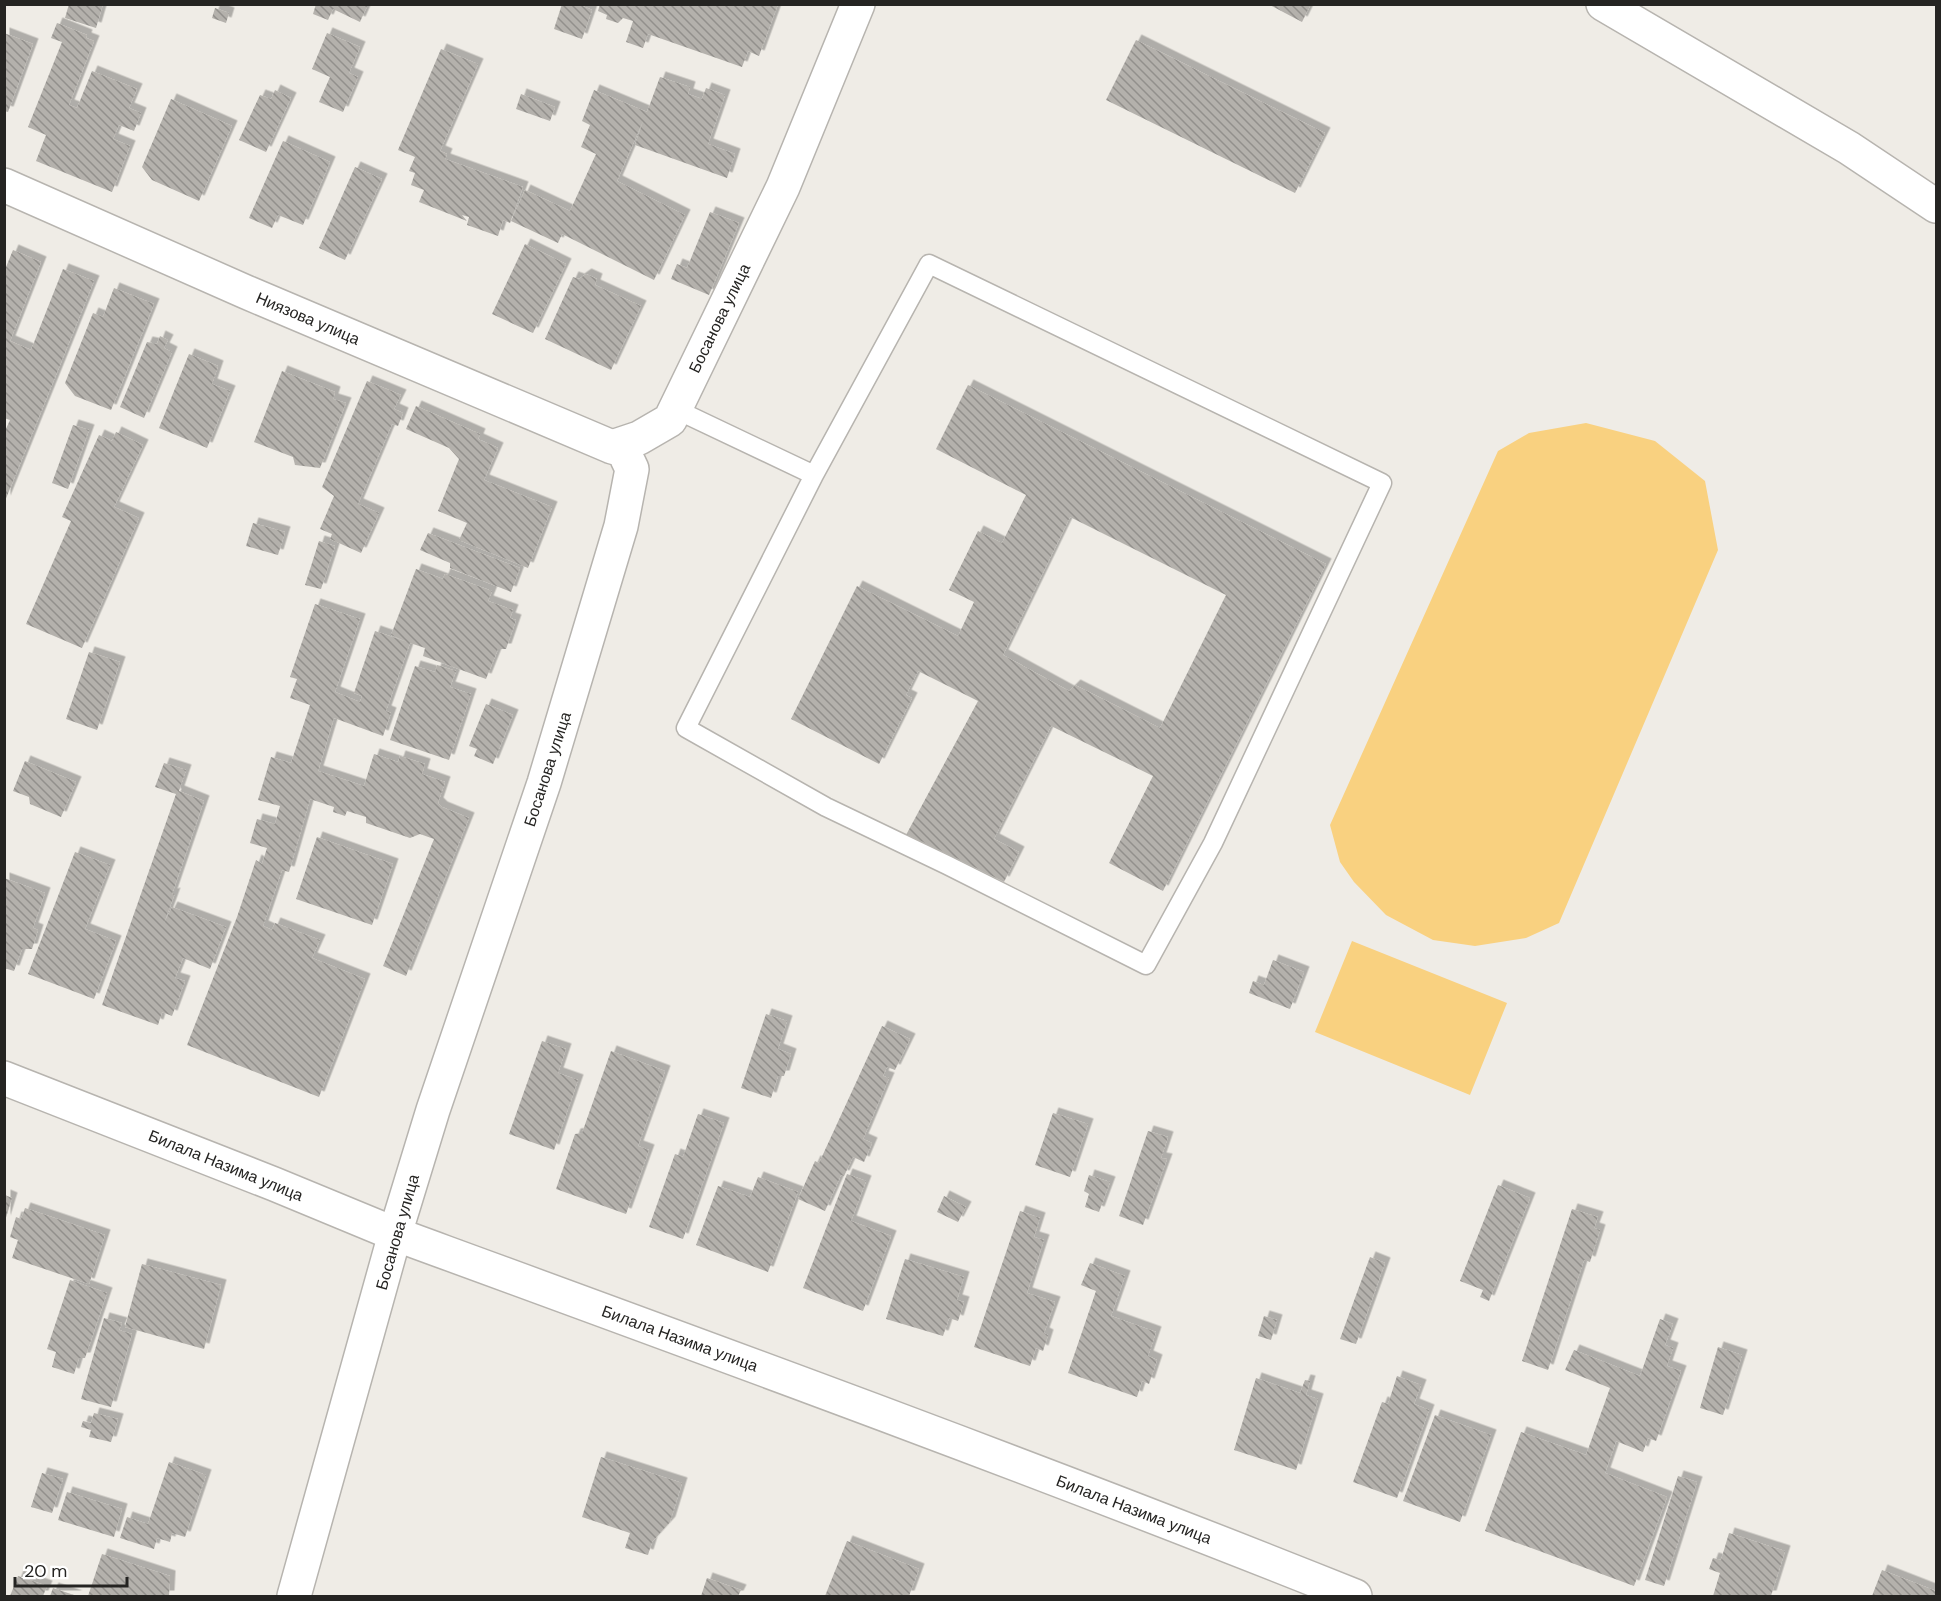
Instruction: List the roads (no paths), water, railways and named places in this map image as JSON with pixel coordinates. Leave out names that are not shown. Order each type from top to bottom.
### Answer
[{"type":"street","name":"Босанова улица","points":[[612,447],[639,438],[670,420],[783,187],[858,4]]},
{"type":"street","points":[[1603,4],[1849,148],[1936,206]]},
{"type":"street","name":"Ниязова улица","points":[[4,185],[612,447]]},
{"type":"street","name":"Босанова улица","points":[[294,1596],[395,1234],[433,1110],[544,783],[621,526],[632,469],[623,450],[612,447]]},
{"type":"street","name":"Билала Назима улица","points":[[4,1078],[395,1234],[804,1384],[1356,1596]]},
{"type":"lane","points":[[929,264],[1382,483],[1213,843],[1146,965],[826,807],[686,728],[814,475],[929,264]]},
{"type":"lane","points":[[675,410],[814,475]]}]
